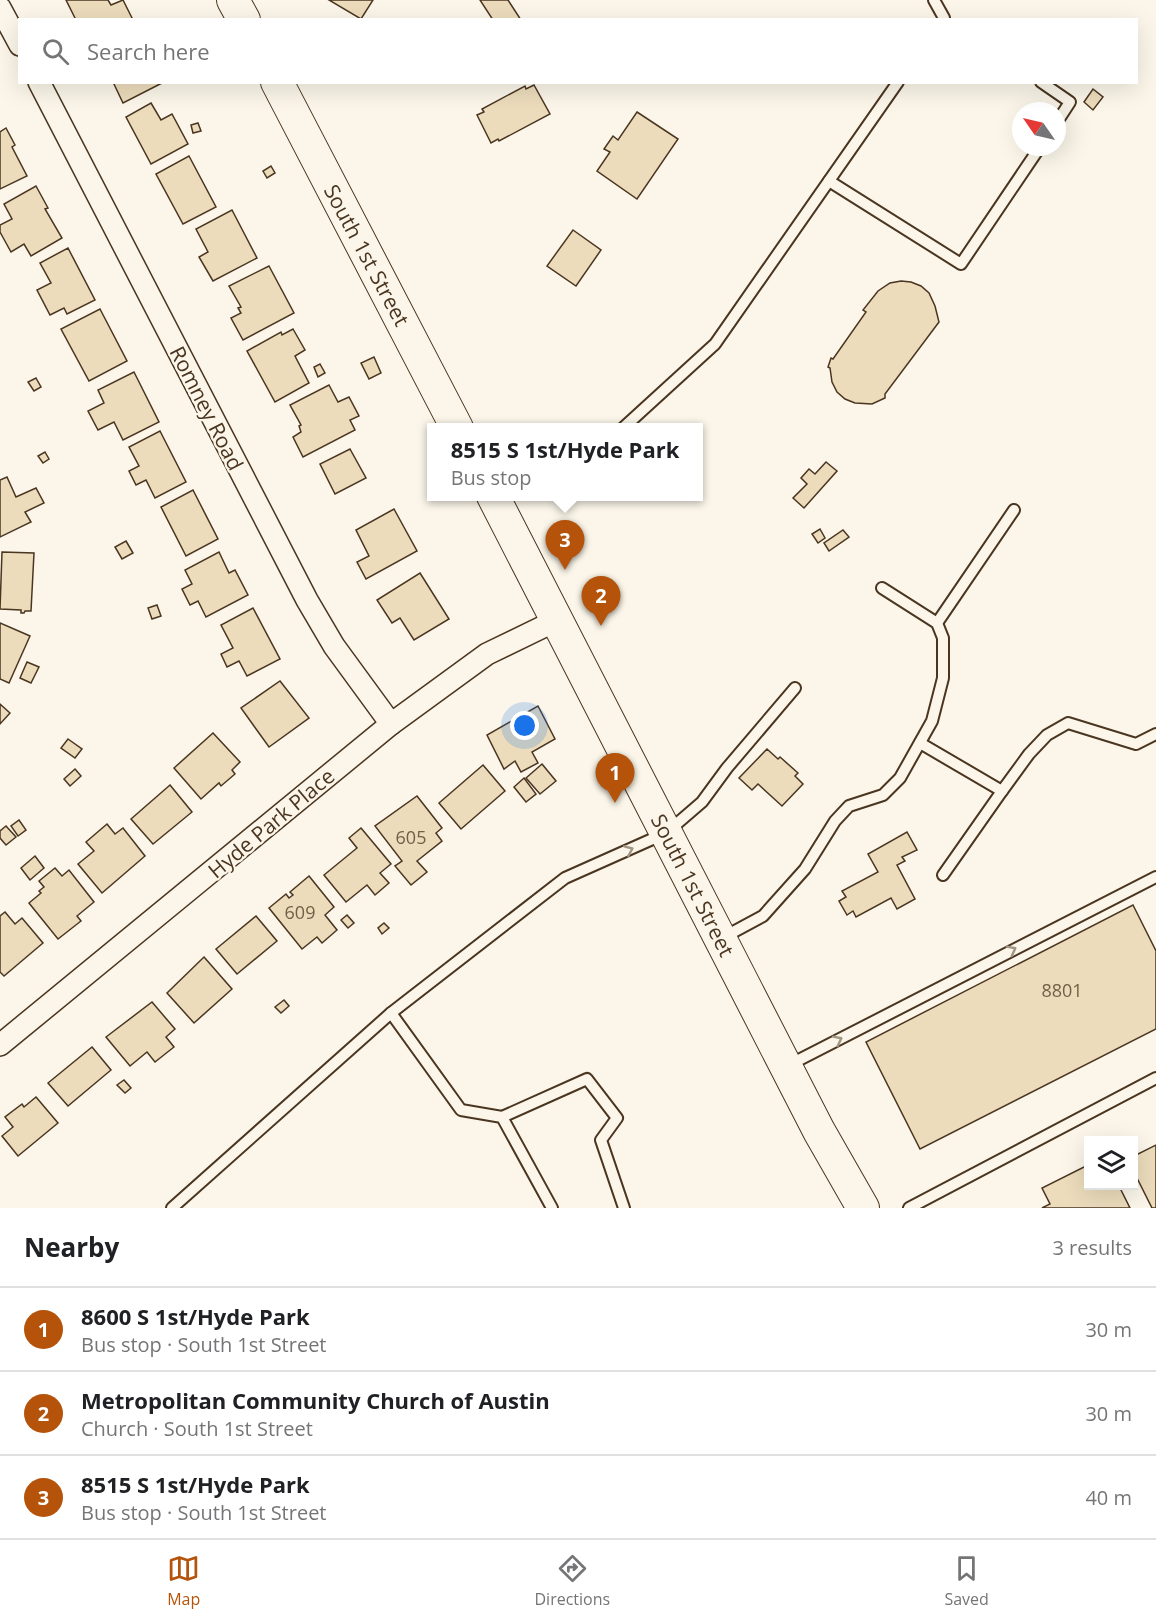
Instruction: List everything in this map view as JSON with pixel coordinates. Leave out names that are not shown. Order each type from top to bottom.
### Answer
[{"type":"main road","points":[[233,0],[243,18]]},
{"type":"main road","name":"South 1st Street","points":[[278,84],[454,423]]},
{"type":"main road","name":"South 1st Street","points":[[499,501],[555,621],[860,1207]]},
{"type":"street","points":[[0,8],[18,41]]},
{"type":"street","name":"Romney Road","points":[[40,84],[306,600],[334,646],[391,724]]},
{"type":"street","name":"Hyde Park Place","points":[[0,1045],[391,724],[488,654],[555,621]]},
{"type":"lane","points":[[934,0],[943,18]]},
{"type":"lane","points":[[628,423],[715,344],[897,84]]},
{"type":"lane","points":[[1044,84],[1070,102],[1066,108]]},
{"type":"lane","points":[[830,181],[961,264],[1034,156]]},
{"type":"lane","points":[[937,623],[1014,510]]},
{"type":"lane","points":[[721,939],[763,915],[805,869],[835,821],[849,806],[883,795],[900,778],[932,721],[943,678],[944,638],[937,623],[882,588]]},
{"type":"lane","points":[[172,1208],[392,1013],[565,878],[666,833],[702,802],[727,768],[795,688]]},
{"type":"lane","points":[[943,875],[1029,754],[1047,735],[1068,723],[1136,744],[1156,734]]},
{"type":"lane","points":[[920,743],[1002,791]]},
{"type":"lane","points":[[786,1066],[1156,877]]},
{"type":"lane","points":[[392,1013],[461,1110],[502,1117],[587,1079],[617,1119],[601,1140],[624,1208]]},
{"type":"lane","points":[[909,1208],[1156,1078]]},
{"type":"lane","points":[[502,1117],[552,1208]]},
{"type":"building","points":[[66,0],[108,0],[111,5],[123,0],[132,18],[75,18]]},
{"type":"building","points":[[329,0],[373,0],[362,18]]},
{"type":"building","points":[[480,0],[508,0],[520,18],[492,18]]},
{"type":"building","points":[[114,84],[160,84],[123,103]]},
{"type":"building","points":[[534,85],[550,114],[491,143],[477,115],[484,112],[482,109],[525,86],[526,89]]},
{"type":"building","points":[[1093,89],[1103,97],[1093,110],[1084,102]]},
{"type":"building","points":[[151,103],[161,120],[172,114],[188,144],[151,164],[126,117]]},
{"type":"building","points":[[637,112],[678,139],[637,199],[597,171],[610,152],[604,149],[613,136],[618,140]]},
{"type":"building","points":[[198,123],[201,131],[193,133],[191,125]]},
{"type":"building","points":[[6,128],[15,145],[12,147],[27,176],[0,189],[0,132]]},
{"type":"building","points":[[189,156],[216,207],[183,224],[156,174]]},
{"type":"building","points":[[271,166],[275,173],[267,178],[263,171]]},
{"type":"building","points":[[36,186],[48,208],[45,209],[62,238],[31,256],[24,244],[11,252],[0,232],[0,225],[12,219],[4,204]]},
{"type":"building","points":[[232,210],[257,258],[213,281],[199,257],[208,252],[196,229]]},
{"type":"building","points":[[573,230],[601,250],[576,286],[547,266]]},
{"type":"building","points":[[68,248],[95,300],[67,314],[64,308],[50,315],[37,290],[51,283],[40,263]]},
{"type":"building","points":[[269,266],[294,313],[243,340],[231,318],[241,313],[238,308],[241,307],[229,286]]},
{"type":"building","points":[[901,281],[921,286],[929,293],[939,322],[885,394],[885,398],[872,404],[855,403],[845,399],[837,392],[832,382],[828,367],[831,358],[833,359],[866,312],[863,310],[878,291],[890,283]]},
{"type":"building","points":[[100,309],[127,361],[89,381],[61,329]]},
{"type":"building","points":[[293,329],[305,350],[295,356],[309,383],[275,402],[247,351],[281,332],[282,335]]},
{"type":"building","points":[[374,357],[381,373],[369,379],[361,363]]},
{"type":"building","points":[[320,364],[325,373],[318,377],[314,367]]},
{"type":"building","points":[[134,372],[159,422],[123,440],[114,422],[98,430],[88,411],[104,403],[98,390]]},
{"type":"building","points":[[36,378],[41,387],[34,391],[28,382]]},
{"type":"building","points":[[329,385],[338,402],[349,397],[359,416],[350,420],[355,430],[303,457],[293,437],[301,432],[299,426],[301,425],[290,405]]},
{"type":"building","points":[[160,431],[186,482],[155,498],[146,480],[136,485],[129,471],[139,466],[129,447]]},
{"type":"building","points":[[350,449],[366,478],[335,494],[320,464]]},
{"type":"building","points":[[45,452],[49,459],[43,463],[38,456]]},
{"type":"building","points":[[826,462],[837,471],[804,508],[793,498],[807,484],[801,478],[809,469],[815,474]]},
{"type":"building","points":[[7,477],[16,497],[36,488],[44,503],[25,512],[31,522],[0,537],[0,480]]},
{"type":"building","points":[[193,490],[218,539],[186,556],[161,507]]},
{"type":"building","points":[[394,509],[417,551],[366,579],[357,562],[369,556],[356,530]]},
{"type":"building","points":[[820,529],[825,538],[818,543],[812,534]]},
{"type":"building","points":[[843,530],[849,537],[829,551],[824,543]]},
{"type":"building","points":[[126,541],[133,553],[122,559],[115,547]]},
{"type":"building","points":[[2,552],[34,553],[31,611],[21,613],[21,610],[0,609]]},
{"type":"building","points":[[219,552],[229,573],[235,570],[248,595],[206,617],[198,601],[190,605],[182,589],[192,584],[185,570]]},
{"type":"building","points":[[420,573],[449,619],[414,640],[400,618],[392,623],[377,600]]},
{"type":"building","points":[[157,605],[161,616],[152,619],[148,608]]},
{"type":"building","points":[[253,608],[280,659],[247,676],[239,661],[227,667],[221,654],[233,648],[221,625]]},
{"type":"building","points":[[0,623],[30,636],[9,683],[0,679]]},
{"type":"building","points":[[27,662],[39,667],[31,683],[20,678]]},
{"type":"building","points":[[280,681],[309,718],[269,747],[241,708]]},
{"type":"building","points":[[0,704],[10,713],[0,724]]},
{"type":"building","points":[[538,706],[555,739],[532,752],[538,763],[521,772],[515,761],[504,769],[487,735]]},
{"type":"building","points":[[213,733],[240,762],[232,770],[235,774],[221,786],[219,783],[201,799],[174,768]]},
{"type":"building","points":[[68,739],[82,749],[75,758],[61,748]]},
{"type":"building","points":[[767,749],[798,773],[795,776],[803,784],[782,806],[758,784],[752,790],[739,778]]},
{"type":"building","points":[[542,764],[556,781],[540,794],[526,778]]},
{"type":"building","points":[[483,765],[505,791],[461,829],[439,803]]},
{"type":"building","points":[[75,769],[81,776],[70,786],[64,779]]},
{"type":"building","points":[[524,778],[536,794],[526,802],[514,787]]},
{"type":"building","points":[[170,785],[192,812],[153,844],[131,819]]},
{"type":"building","points":[[417,796],[442,828],[436,833],[442,841],[417,861],[427,872],[411,885],[395,866],[402,861],[375,826]]},
{"type":"building","points":[[19,820],[26,830],[18,836],[11,826]]},
{"type":"building","points":[[107,824],[115,834],[123,828],[145,856],[102,893],[78,864],[94,851],[86,842]]},
{"type":"building","points":[[6,826],[16,837],[6,845],[0,838],[0,831]]},
{"type":"building","points":[[361,828],[391,864],[380,873],[389,883],[375,895],[367,885],[346,902],[324,875],[357,848],[349,838]]},
{"type":"building","points":[[907,832],[917,850],[902,857],[905,861],[897,865],[915,899],[897,909],[891,898],[856,917],[853,911],[847,915],[839,901],[846,897],[842,891],[878,872],[868,854]]},
{"type":"building","points":[[35,856],[44,868],[30,880],[21,868]]},
{"type":"building","points":[[55,868],[62,876],[69,870],[94,902],[77,916],[81,921],[58,939],[29,903],[41,893],[39,891],[44,887],[39,881]]},
{"type":"building","points":[[309,876],[334,907],[325,915],[337,930],[322,943],[317,937],[302,949],[269,908],[286,894],[289,898],[293,895],[290,892]]},
{"type":"building","points":[[1133,905],[1156,951],[1156,1029],[920,1149],[866,1042]]},
{"type":"building","points":[[5,912],[15,924],[22,918],[43,943],[4,976],[0,972],[0,916]]},
{"type":"building","points":[[347,915],[354,923],[348,928],[341,920]]},
{"type":"building","points":[[256,916],[277,941],[237,974],[216,949]]},
{"type":"building","points":[[384,923],[389,928],[382,934],[378,928]]},
{"type":"building","points":[[204,957],[232,989],[194,1023],[167,993]]},
{"type":"building","points":[[284,1000],[289,1006],[281,1013],[275,1007]]},
{"type":"building","points":[[152,1002],[175,1029],[166,1037],[174,1047],[155,1062],[147,1052],[130,1066],[106,1037]]},
{"type":"building","points":[[92,1047],[111,1070],[68,1106],[48,1083]]},
{"type":"building","points":[[124,1080],[131,1088],[125,1093],[117,1085]]},
{"type":"building","points":[[36,1097],[58,1123],[18,1156],[2,1136],[13,1127],[5,1117],[22,1104],[24,1107]]},
{"type":"building","points":[[1156,1145],[1156,1208],[1152,1208],[1138,1180],[1138,1154]]},
{"type":"building","points":[[1084,1167],[1084,1190],[1121,1190],[1130,1208],[1042,1208],[1050,1204],[1042,1188]]},
{"type":"place","name":"8515 S 1st/Hyde Park","points":[[565,570]]},
{"type":"place","name":"Metropolitan Community Church of Austin","points":[[601,626]]},
{"type":"place","name":"8600 S 1st/Hyde Park","points":[[615,803]]}]
